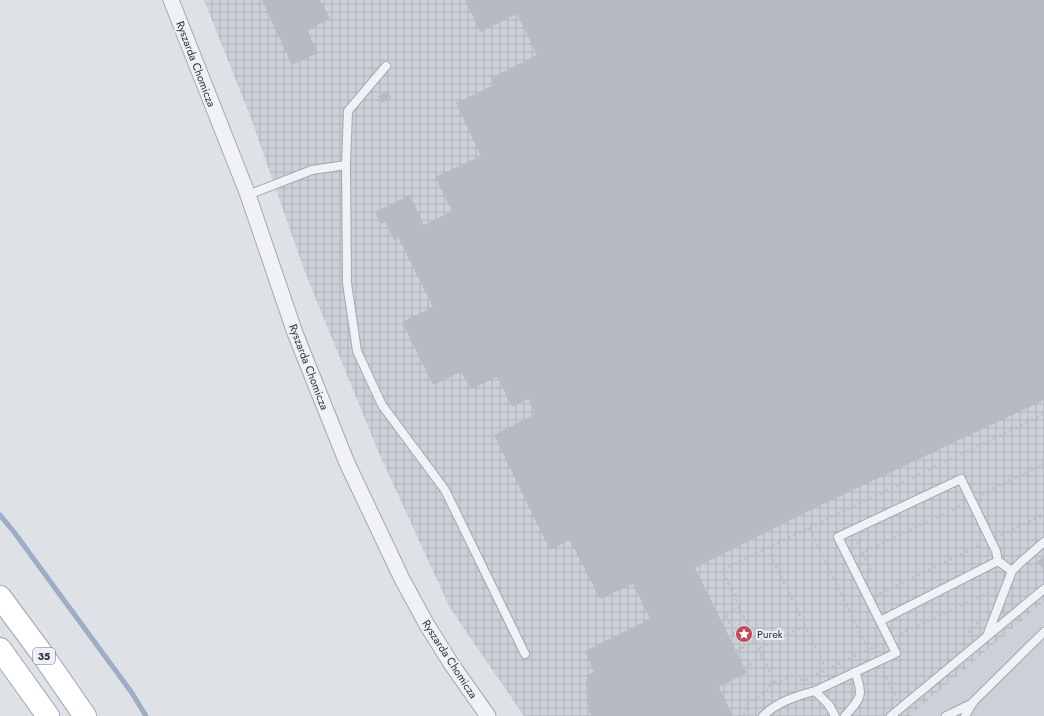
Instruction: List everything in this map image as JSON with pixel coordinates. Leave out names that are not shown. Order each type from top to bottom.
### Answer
[{"type":"main road","name":"35","points":[[0,597],[85,716]]},
{"type":"main road","points":[[0,649],[48,716]]},
{"type":"street","name":"Ryszarda Chomicza","points":[[171,0],[248,195],[295,333],[347,463],[402,579],[427,625],[452,665],[488,716]]},
{"type":"lane","points":[[386,66],[348,110],[346,165],[347,283],[357,351],[382,405],[445,490],[525,654]]},
{"type":"lane","points":[[248,195],[312,170],[346,165]]},
{"type":"lane","points":[[763,716],[769,710],[792,697],[815,692],[896,653],[838,537],[961,479],[996,551],[998,561],[1012,572]]},
{"type":"lane","points":[[986,637],[1012,572],[1044,542]]},
{"type":"lane","points":[[880,621],[998,561]]},
{"type":"lane","points":[[891,716],[1044,589]]},
{"type":"lane","points":[[965,716],[973,702],[1044,632]]},
{"type":"lane","points":[[845,716],[857,703],[861,694],[860,684],[855,672]]},
{"type":"lane","points":[[815,692],[828,705],[835,716]]},
{"type":"lane","points":[[946,716],[973,702]]},
{"type":"path","points":[[775,683],[760,648],[722,570],[1044,414]]},
{"type":"path","points":[[849,560],[1044,464]]},
{"type":"path","points":[[868,599],[991,541],[1044,514]]},
{"type":"path","points":[[809,528],[891,687],[896,695],[902,690]]},
{"type":"path","points":[[770,554],[826,669]]},
{"type":"path","points":[[744,716],[749,701],[766,693],[769,686],[775,683],[795,674],[798,679],[803,680],[992,591],[990,597]]},
{"type":"path","points":[[740,607],[725,614],[742,648]]},
{"type":"path","points":[[964,637],[979,621]]},
{"type":"path","points":[[760,648],[805,626]]},
{"type":"path","points":[[736,651],[756,641]]},
{"type":"path","points":[[744,668],[764,657]]},
{"type":"shaded area","points":[[204,0],[1044,0],[1044,602],[910,716],[524,716],[450,608],[378,451],[305,272],[252,121]]},
{"type":"shaded area","points":[[1044,602],[1044,716],[910,716]]},
{"type":"building","points":[[262,0],[320,0],[330,19],[307,30],[318,53],[292,65]]},
{"type":"building","points":[[465,0],[1044,0],[1044,400],[817,507],[695,568],[747,673],[719,687],[733,716],[591,716],[587,704],[586,682],[588,675],[594,672],[585,651],[650,619],[633,584],[600,599],[570,540],[550,550],[494,435],[535,414],[528,399],[512,407],[497,377],[471,389],[461,372],[433,385],[402,322],[433,307],[398,237],[394,240],[385,222],[381,224],[375,212],[410,195],[424,225],[452,211],[435,177],[481,156],[456,103],[494,85],[491,78],[537,55],[517,14],[480,32]]},
{"type":"building","points":[[388,91],[391,98],[381,103],[378,96]]},
{"type":"building","points":[[1044,556],[1044,570],[1037,562]]},
{"type":"waterway","points":[[0,515],[132,693],[146,716]]},
{"type":"place","name":"Purek","points":[[744,634]]}]
